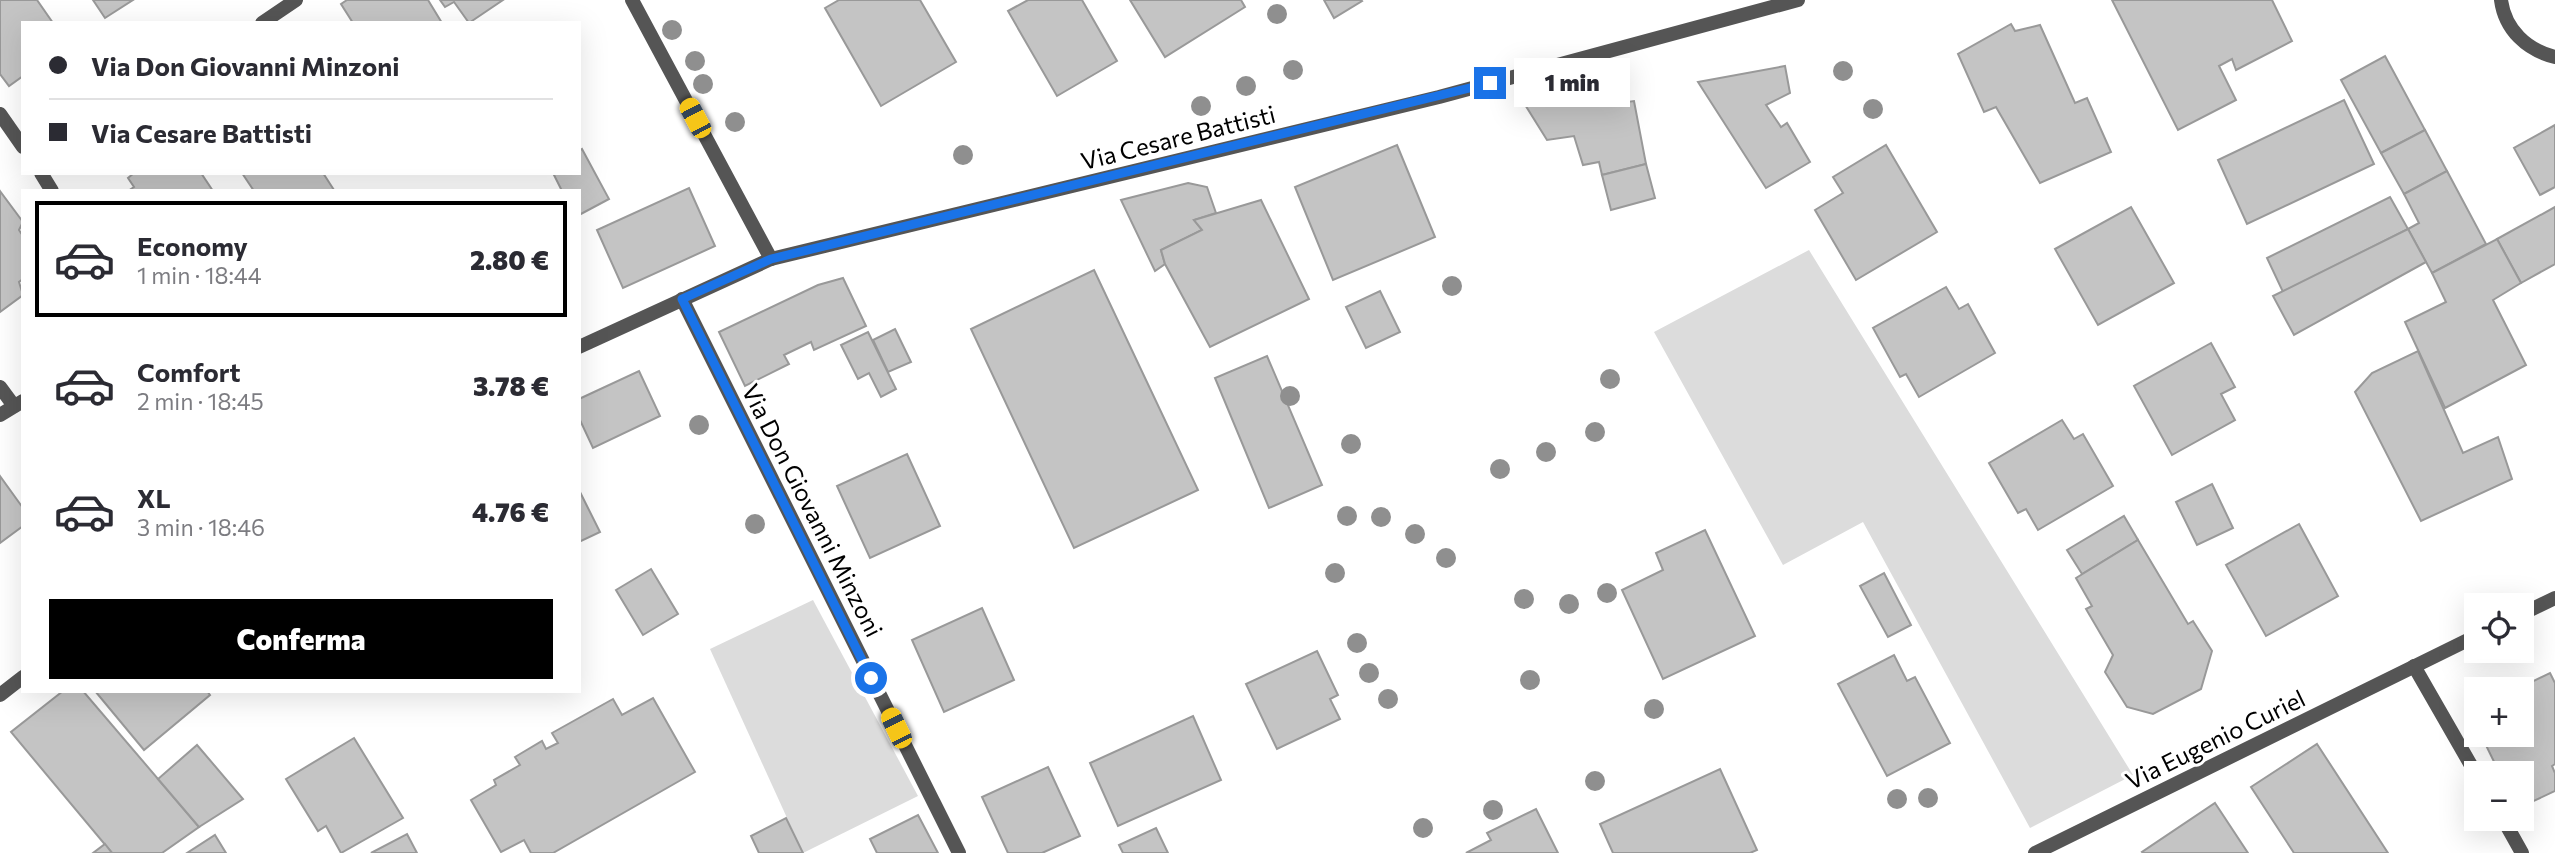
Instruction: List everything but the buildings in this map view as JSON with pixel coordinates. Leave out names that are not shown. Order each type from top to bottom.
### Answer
[{"type":"street","points":[[265,21],[296,0]]},
{"type":"street","points":[[632,0],[771,259]]},
{"type":"street","name":"Via Cesare Battisti","points":[[581,346],[771,259],[1439,97],[1798,0]]},
{"type":"street","points":[[2501,0],[2508,22],[2519,39],[2534,51],[2555,57]]},
{"type":"street","points":[[0,114],[21,144]]},
{"type":"street","name":"Via Don Giovanni Minzoni","points":[[682,299],[959,853]]},
{"type":"street","points":[[0,387],[18,404],[0,415]]},
{"type":"street","points":[[2534,608],[2555,598]]},
{"type":"street","name":"Via Eugenio Curiel","points":[[2035,853],[2464,642]]},
{"type":"street","points":[[2414,666],[2469,761]]},
{"type":"street","points":[[0,695],[21,679]]},
{"type":"street","points":[[2510,831],[2522,853]]},
{"type":"shaded area","points":[[1809,250],[2133,775],[2030,828],[1863,522],[1783,565],[1654,332]]},
{"type":"shaded area","points":[[813,600],[918,796],[803,853],[710,649]]},
{"type":"route","points":[[871,678],[682,299],[771,259],[1490,83]]}]
